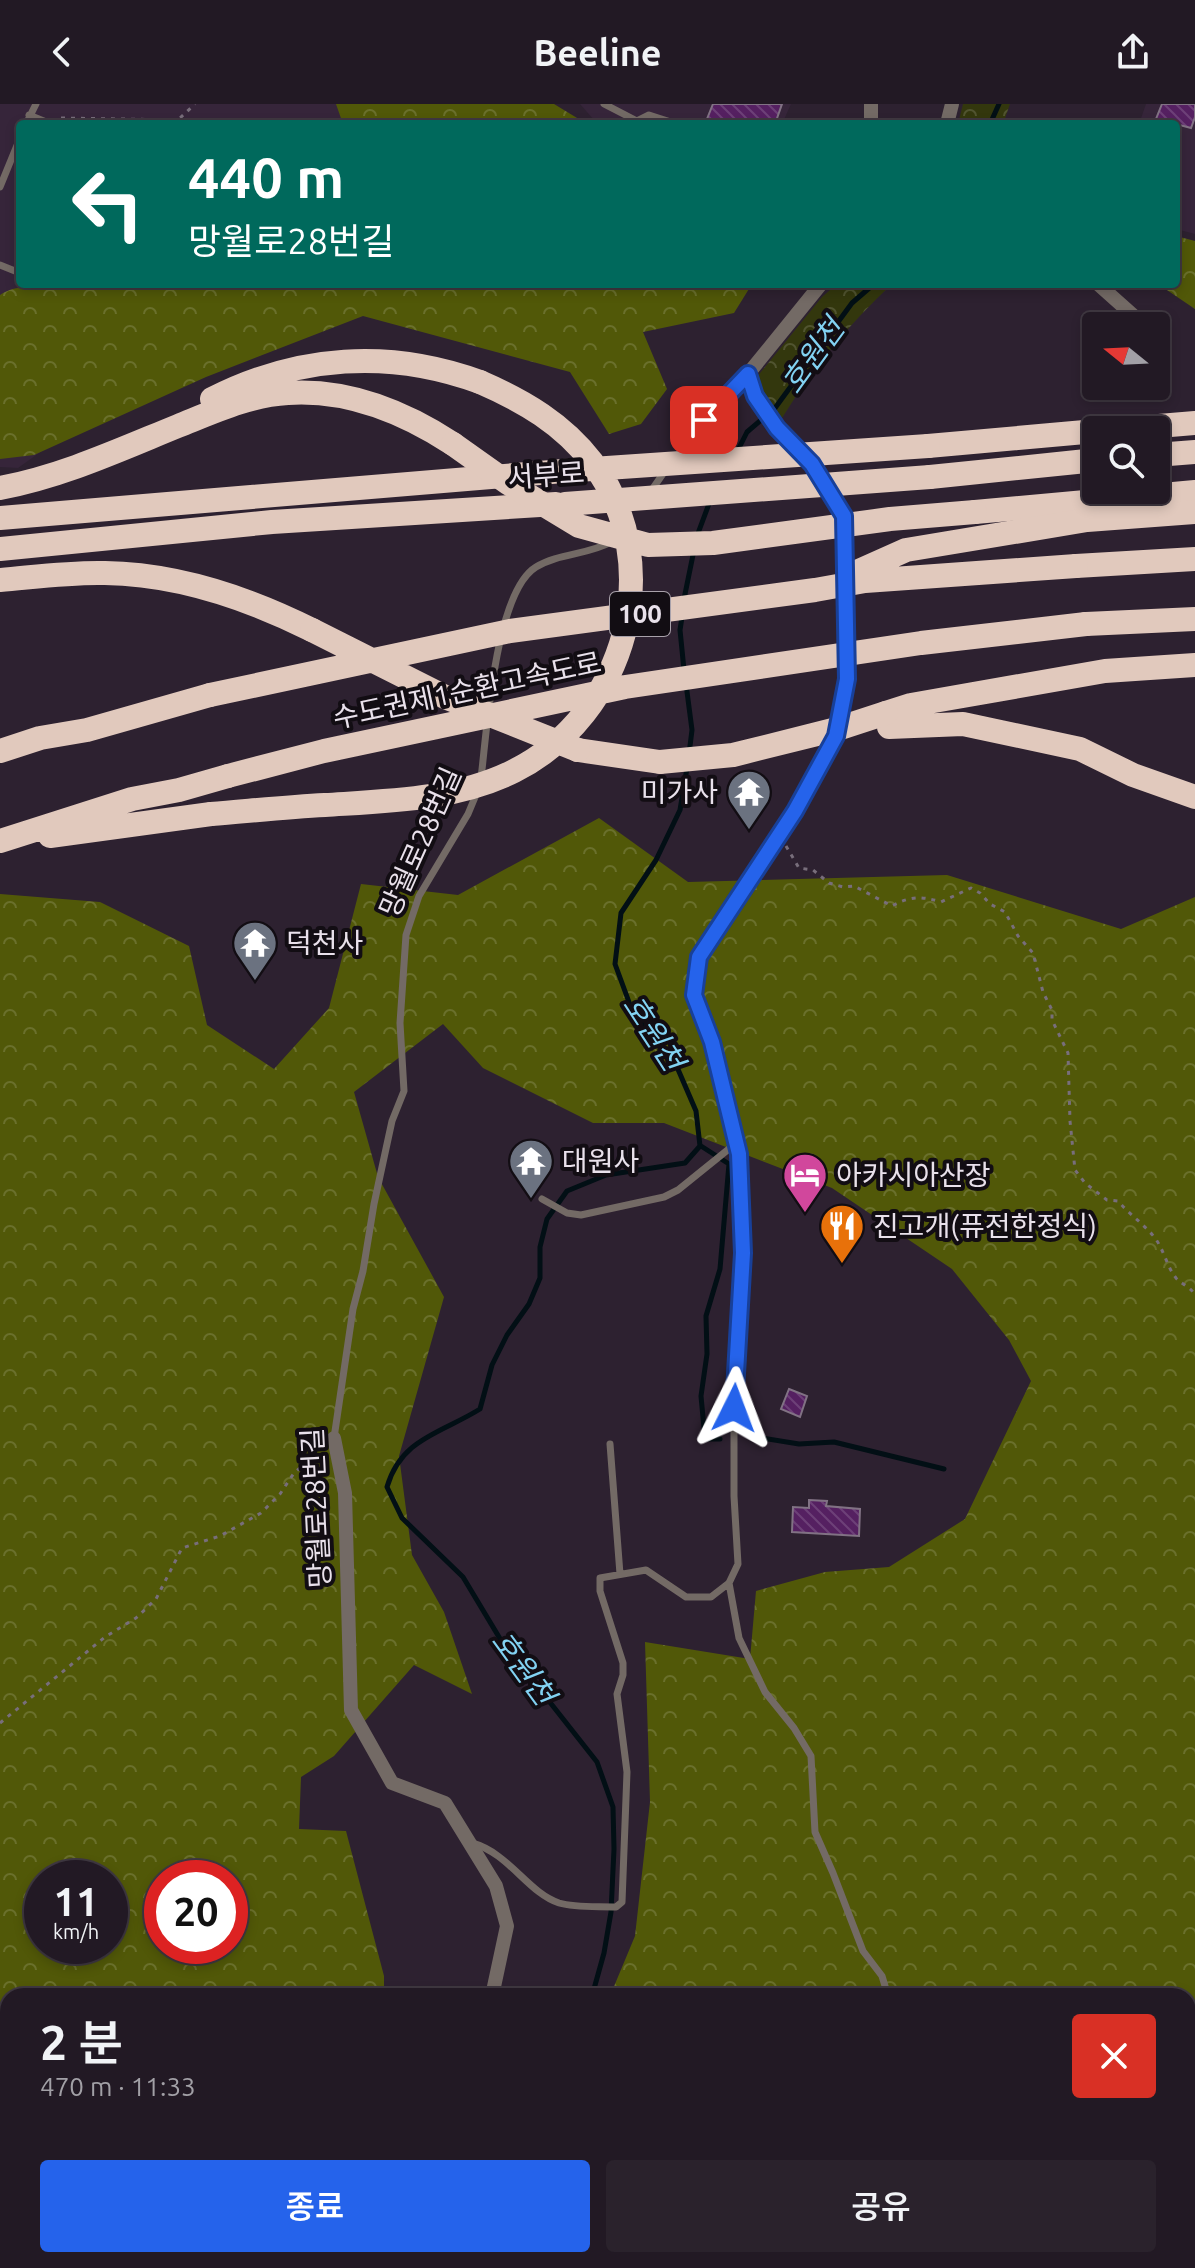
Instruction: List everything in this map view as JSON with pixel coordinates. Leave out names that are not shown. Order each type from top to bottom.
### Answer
[{"type":"highway","points":[[0,842],[211,814],[413,799],[476,786],[513,772],[551,748],[576,724],[597,697],[621,644],[632,592],[630,549],[618,507],[593,464],[562,430],[523,402],[480,382],[439,369],[399,362],[361,360],[315,363],[281,370],[244,383],[116,451]]},
{"type":"highway","points":[[0,488],[73,470],[234,404],[288,393],[327,393],[369,403],[413,421],[579,526],[648,545],[713,543],[890,519],[1195,492]]},
{"type":"highway","points":[[1170,425],[1195,423]]},
{"type":"highway","name":"서부로","points":[[0,518],[1082,432]]},
{"type":"highway","points":[[1170,454],[1195,452]]},
{"type":"highway","name":"서부로","points":[[0,549],[272,522],[930,477],[1082,461]]},
{"type":"highway","points":[[815,590],[906,550],[1087,520],[1195,512]]},
{"type":"highway","name":"수도권제1순환고속도로","points":[[0,751],[210,695],[510,631],[865,581],[1195,559]]},
{"type":"highway","points":[[0,580],[91,573],[152,577],[230,596],[312,630],[445,697],[578,750],[660,762],[733,755],[837,729],[888,720],[963,724],[1080,749],[1133,775],[1195,797]]},
{"type":"highway","name":"수도권제1순환고속도로","points":[[0,842],[132,799],[179,790],[324,751],[625,687],[921,643],[1086,624],[1195,619]]},
{"type":"highway","points":[[888,720],[911,705],[1105,671],[1195,665]]},
{"type":"street","points":[[682,443],[748,374],[818,288]]},
{"type":"street","points":[[1102,288],[1129,312]]},
{"type":"street","name":"망월로28번길","points":[[334,1438],[345,1493],[351,1710],[392,1783],[445,1803],[471,1842]]},
{"type":"street","points":[[471,1842],[496,1886],[507,1926],[494,1988]]},
{"type":"lane","points":[[27,120],[36,104]]},
{"type":"lane","points":[[604,104],[635,120]]},
{"type":"lane","points":[[29,115],[41,120]]},
{"type":"lane","points":[[639,120],[649,115],[665,120]]},
{"type":"lane","points":[[0,187],[16,148]]},
{"type":"lane","points":[[748,374],[755,396],[777,428],[812,464]]},
{"type":"lane","points":[[642,504],[682,443]]},
{"type":"lane","points":[[471,1842],[505,1860],[545,1896],[561,1903],[616,1907],[622,1902],[627,1772],[617,1694],[623,1663],[600,1591],[600,1578],[646,1570],[686,1597],[711,1597],[729,1583],[738,1564],[734,1408],[743,1253],[739,1154],[712,1042],[694,995],[699,957],[795,811],[836,736],[847,679],[844,516],[820,477]]},
{"type":"lane","name":"망월로28번길","points":[[334,1438],[353,1309],[374,1204],[392,1121],[404,1091],[400,1023],[406,935],[419,896],[468,814],[480,787],[492,683],[507,616],[522,578],[561,556],[594,551],[611,542],[632,516]]},
{"type":"lane","points":[[542,1199],[567,1213],[581,1215],[664,1197],[678,1190],[735,1144]]},
{"type":"lane","points":[[610,1444],[620,1574]]},
{"type":"lane","points":[[729,1583],[739,1638],[765,1692],[794,1728],[811,1756],[815,1832],[863,1951],[882,1976],[886,1988]]},
{"type":"path","points":[[60,118],[178,120],[195,104]]},
{"type":"path","points":[[777,837],[790,850],[799,868],[813,870],[829,883],[854,886],[892,906],[913,897],[941,902],[971,888],[1005,912],[1018,936],[1033,953],[1043,992],[1052,1010],[1052,1020],[1068,1053],[1075,1170],[1085,1183],[1107,1200],[1118,1201],[1139,1219],[1164,1253],[1176,1279],[1190,1287],[1195,1295]]},
{"type":"path","points":[[0,1723],[105,1637],[136,1618],[156,1599],[182,1548],[220,1536],[261,1513],[280,1494],[294,1473],[334,1438]]},
{"type":"shaded area","points":[[0,104],[357,104],[361,120],[16,120],[16,288],[292,288],[119,396],[18,468],[0,467]]},
{"type":"shaded area","points":[[580,104],[791,104],[784,120],[594,120]]},
{"type":"shaded area","points":[[1146,104],[1195,104],[1195,234],[1180,230],[1180,120],[1140,120]]},
{"type":"green space","points":[[336,104],[554,104],[580,120],[342,120]]},
{"type":"green space","points":[[963,104],[1010,104],[1004,120],[959,120]]},
{"type":"green space","points":[[1180,237],[1195,241],[1195,309],[1164,288],[1180,288]]},
{"type":"green space","points":[[18,288],[750,288],[734,313],[643,332],[667,389],[641,424],[609,434],[570,372],[363,316],[206,377],[34,455],[0,459],[0,295]]},
{"type":"green space","points":[[832,288],[888,288],[832,347],[782,418],[766,406],[756,378]]},
{"type":"green space","points":[[599,818],[688,882],[947,875],[1121,929],[1195,897],[1195,1988],[613,1988],[635,1936],[650,1802],[645,1642],[750,1659],[756,1591],[825,1572],[889,1567],[965,1519],[1031,1381],[1009,1340],[952,1269],[832,1188],[664,1123],[593,1123],[483,1068],[443,1024],[354,1092],[378,1177],[444,1297],[399,1456],[412,1555],[444,1612],[472,1694],[414,1665],[334,1756],[301,1777],[299,1829],[346,1831],[384,1976],[384,1988],[0,1988],[0,894],[100,902],[189,946],[207,1025],[274,1069],[329,1008],[361,884],[458,895]]},
{"type":"building","points":[[713,104],[782,104],[776,120],[707,120]]},
{"type":"building","points":[[1162,104],[1195,104],[1191,128],[1180,125],[1180,120],[1156,120]]},
{"type":"building","points":[[789,1389],[807,1396],[800,1417],[781,1409]]},
{"type":"building","points":[[809,1500],[827,1501],[826,1506],[860,1509],[859,1536],[792,1532],[793,1507],[809,1508]]},
{"type":"waterway","name":"호원천","points":[[992,120],[999,104]]},
{"type":"waterway","name":"호원천","points":[[738,450],[747,432],[775,408],[852,303],[869,288]]},
{"type":"waterway","name":"호원천","points":[[697,536],[710,501]]},
{"type":"waterway","name":"호원천","points":[[684,599],[694,550]]},
{"type":"waterway","name":"호원천","points":[[682,617],[680,630],[684,670]]},
{"type":"waterway","name":"호원천","points":[[686,684],[692,730],[689,754]]},
{"type":"waterway","name":"호원천","points":[[594,1988],[611,1912],[614,1849],[613,1807],[597,1762],[545,1696],[520,1672],[463,1577],[402,1518],[387,1487],[393,1471],[413,1447],[480,1409],[492,1365],[507,1335],[529,1304],[540,1278],[540,1247],[547,1219],[567,1191],[606,1175],[685,1163],[700,1146],[696,1111],[677,1067],[633,1013],[615,964],[621,913],[656,860],[680,810],[687,768]]},
{"type":"waterway","points":[[701,1146],[729,1164],[720,1269],[706,1316],[707,1354],[701,1396],[705,1439],[720,1439]]},
{"type":"waterway","points":[[756,1437],[799,1444],[834,1442],[944,1469]]},
{"type":"place","name":"미가사","points":[[749,831]]},
{"type":"place","name":"덕천사","points":[[255,982]]},
{"type":"place","name":"대원사","points":[[531,1200]]},
{"type":"place","name":"아카시아산장","points":[[805,1214]]},
{"type":"place","name":"진고개(퓨전한정식)","points":[[842,1265]]},
{"type":"route","points":[[704,420],[748,374],[755,396],[777,428],[812,464],[844,516],[847,679],[836,736],[795,811],[699,957],[696,976],[694,995],[712,1042],[739,1154],[743,1253],[734,1408]]}]
